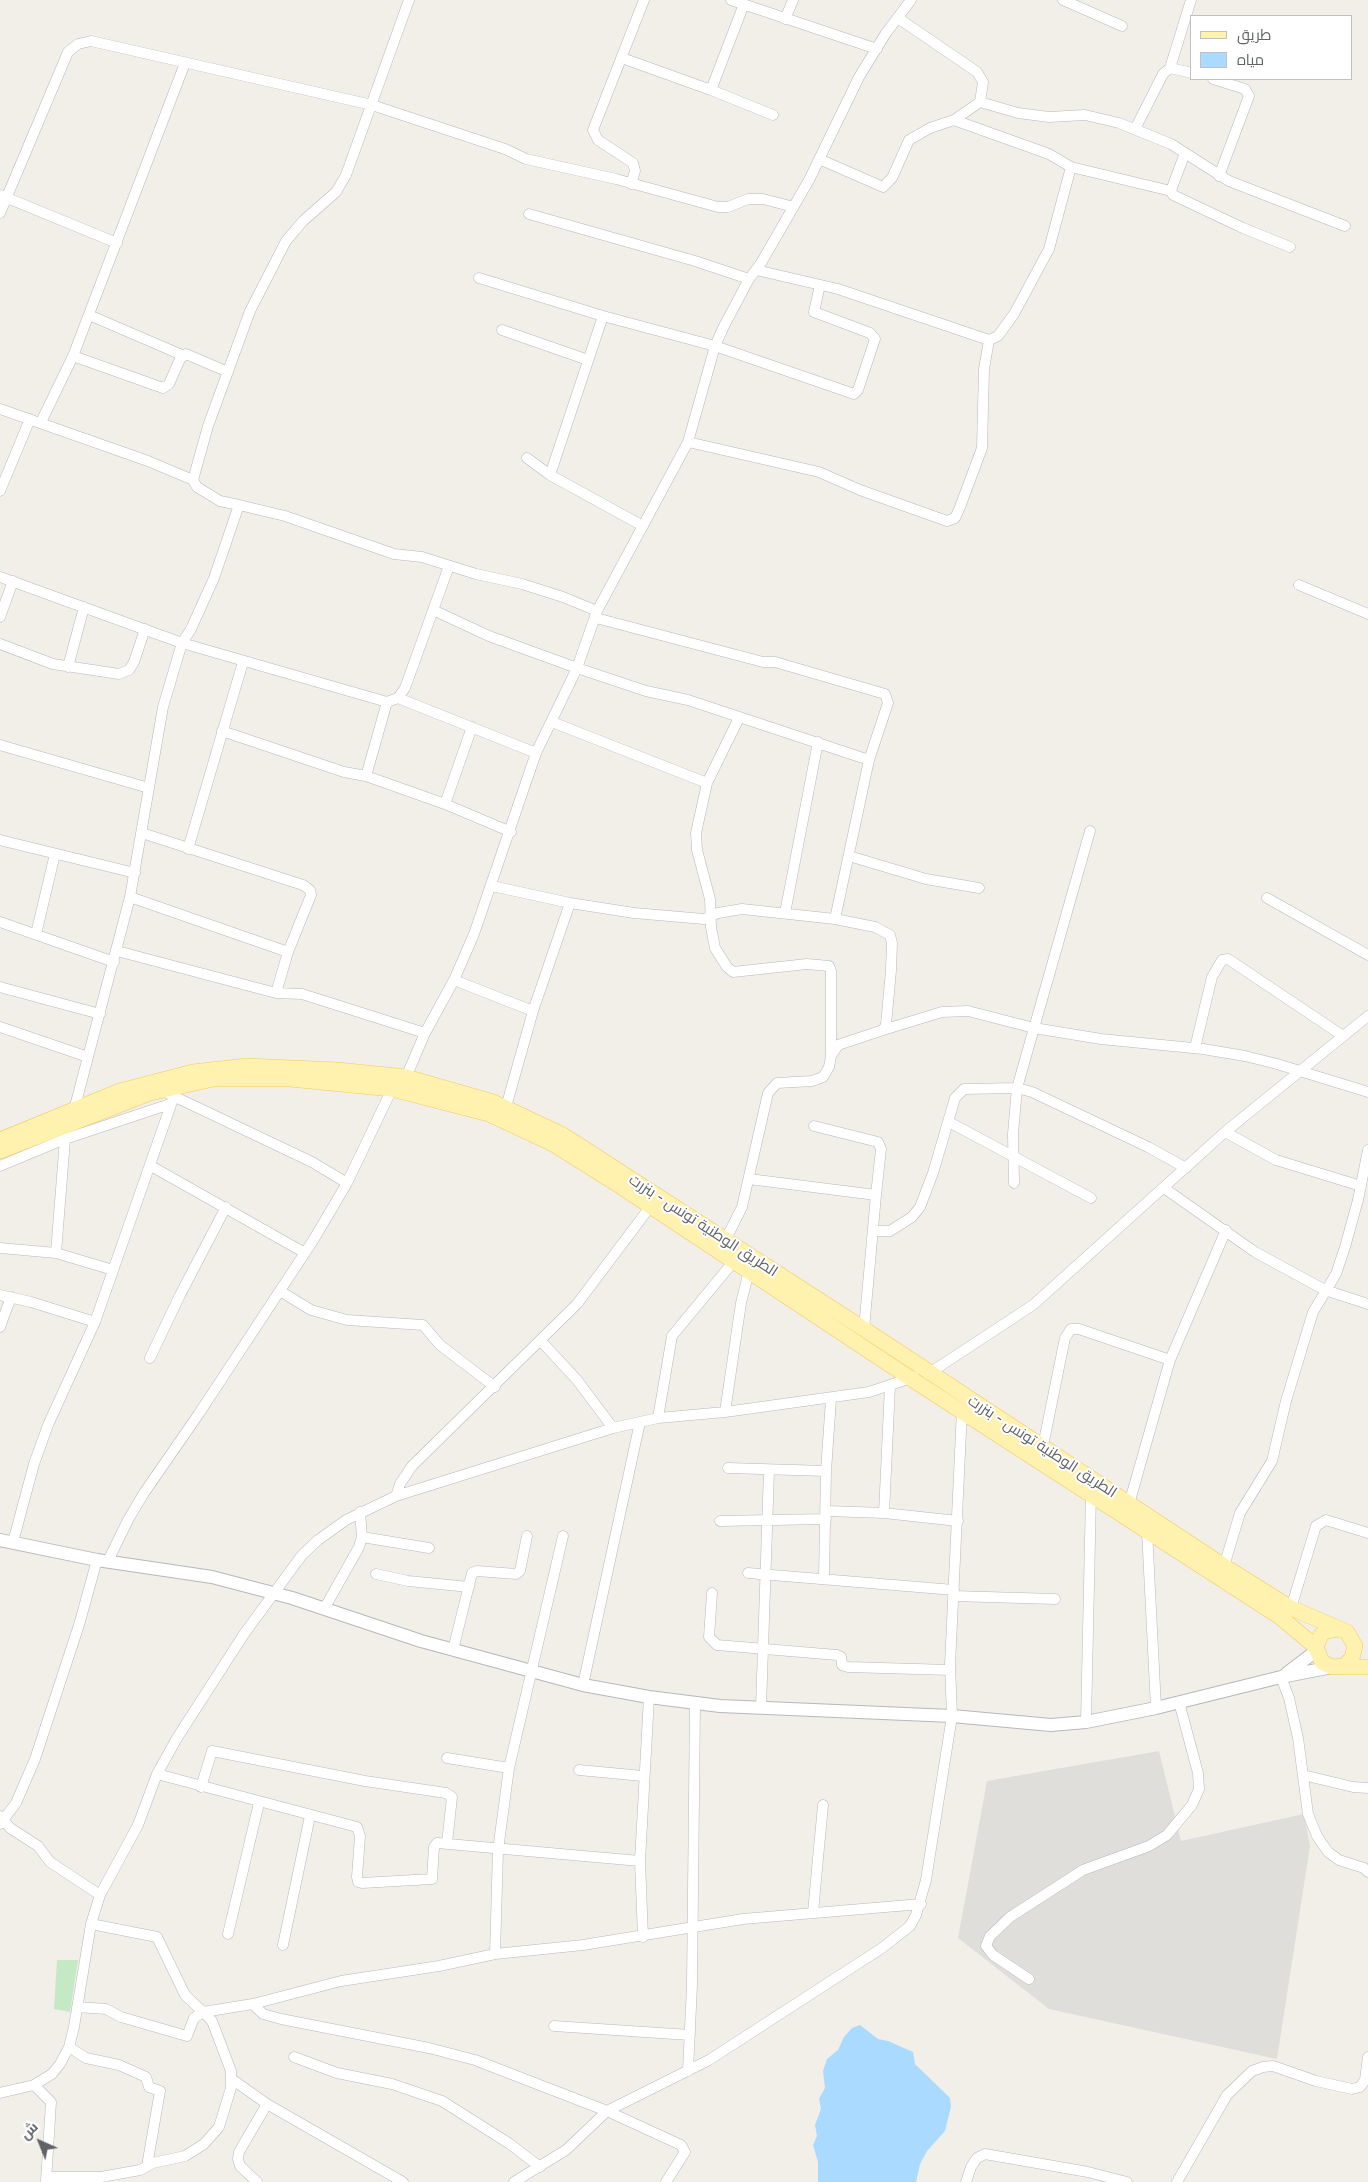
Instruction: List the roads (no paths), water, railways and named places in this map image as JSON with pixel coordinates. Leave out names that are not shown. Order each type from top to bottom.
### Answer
[{"type":"main road","name":"الطريق الوطنية تونس - بنزرت","points":[[0,1151],[120,1091],[168,1077],[220,1068],[285,1067],[406,1077],[506,1107],[563,1135],[864,1329],[1224,1566],[1292,1608],[1344,1632],[1368,1646]]},
{"type":"main road","name":"الطريق الوطنية تونس - بنزرت","points":[[0,1140],[73,1115],[168,1097],[198,1082],[243,1078],[333,1082],[397,1090],[489,1114],[553,1144],[734,1261],[910,1378],[1280,1617],[1316,1649]]},
{"type":"main road","points":[[1335,1667],[1344,1666],[1352,1658],[1355,1646],[1344,1632],[1332,1629],[1321,1635],[1316,1649],[1322,1662],[1335,1667],[1368,1667]]},
{"type":"street","points":[[193,480],[250,311],[286,241],[303,221],[336,192],[346,175],[409,0]]},
{"type":"street","points":[[631,184],[635,171],[633,164],[598,140],[593,130],[644,0]]},
{"type":"street","points":[[731,0],[877,49]]},
{"type":"street","points":[[785,19],[793,0]]},
{"type":"street","points":[[100,1895],[50,1862],[38,1846],[1,1820],[16,1803],[35,1759],[102,1561],[144,1493],[305,1253],[347,1183],[397,1090],[406,1077],[425,1033],[454,980],[492,886],[536,753],[577,668],[597,614],[688,442],[715,346],[749,279],[794,207],[860,77],[911,0]]},
{"type":"street","points":[[1063,0],[1122,26]]},
{"type":"street","points":[[1135,129],[1159,80],[1170,68],[1191,0]]},
{"type":"street","points":[[712,90],[744,4]]},
{"type":"street","points":[[819,159],[883,187],[892,178],[909,140],[930,128],[954,120],[980,102],[983,82],[977,72],[898,18]]},
{"type":"street","points":[[0,213],[4,197],[64,62],[73,47],[90,41],[372,105],[505,149],[526,159],[631,184],[718,208],[728,207],[748,199],[763,199],[794,207]]},
{"type":"street","points":[[622,58],[712,90],[773,115]]},
{"type":"street","points":[[41,422],[73,356],[185,63]]},
{"type":"street","points":[[1170,68],[1190,72]]},
{"type":"street","points":[[1216,80],[1245,89],[1249,96],[1219,176]]},
{"type":"street","points":[[980,102],[1018,113],[1049,117],[1085,115],[1135,129],[1186,153],[1219,176],[1345,226]]},
{"type":"street","points":[[954,120],[1049,154],[1071,167],[1171,191],[1177,198],[1290,247]]},
{"type":"street","points":[[1171,191],[1186,153]]},
{"type":"street","points":[[756,270],[820,285],[901,309],[982,340],[989,340],[998,336],[1014,314],[1049,249],[1071,167]]},
{"type":"street","points":[[4,197],[117,243]]},
{"type":"street","points":[[529,214],[695,261],[749,279]]},
{"type":"street","points":[[479,278],[603,316],[715,346],[851,394],[856,393],[875,339],[870,333],[814,312],[820,285]]},
{"type":"street","points":[[89,315],[182,355],[188,355],[228,372]]},
{"type":"street","points":[[550,475],[603,316]]},
{"type":"street","points":[[502,330],[588,360]]},
{"type":"street","points":[[688,442],[819,472],[860,490],[948,521],[955,518],[982,448],[984,369],[989,340]]},
{"type":"street","points":[[73,356],[163,388],[170,384],[182,355]]},
{"type":"street","points":[[0,409],[118,449],[193,480],[197,487],[220,501],[285,516],[394,554],[422,557],[449,566],[522,584],[563,596],[597,614],[763,662],[775,662],[885,694],[888,703],[869,760],[835,919]]},
{"type":"street","points":[[0,491],[30,419]]},
{"type":"street","points":[[527,458],[550,475],[643,526]]},
{"type":"street","points":[[73,1115],[130,897],[162,707],[182,643],[191,629],[214,578],[239,505]]},
{"type":"street","points":[[0,577],[182,643],[387,702],[398,698],[405,688],[449,566]]},
{"type":"street","points":[[0,617],[13,581]]},
{"type":"street","points":[[1299,585],[1368,614]]},
{"type":"street","points":[[68,667],[84,607]]},
{"type":"street","points":[[433,610],[489,636],[577,668],[646,691],[688,700],[869,760]]},
{"type":"street","points":[[0,644],[36,658],[68,667],[125,673],[134,662],[144,629]]},
{"type":"street","points":[[188,849],[243,662]]},
{"type":"street","points":[[398,698],[536,753]]},
{"type":"street","points":[[366,776],[387,702]]},
{"type":"street","points":[[725,1241],[742,1207],[768,1093],[777,1083],[812,1081],[823,1077],[829,1067],[831,1056],[831,971],[829,966],[807,964],[733,972],[727,967],[715,948],[710,918],[710,899],[697,850],[696,833],[707,783],[740,718]]},
{"type":"street","points":[[552,722],[707,783]]},
{"type":"street","points":[[445,804],[472,728]]},
{"type":"street","points":[[222,731],[344,772],[366,776],[445,804],[511,832]]},
{"type":"street","points":[[785,913],[818,742]]},
{"type":"street","points":[[0,746],[149,788]]},
{"type":"street","points":[[1014,1183],[1012,1134],[1017,1088],[1090,831]]},
{"type":"street","points":[[142,833],[303,885],[310,890],[311,895],[288,952],[276,993]]},
{"type":"street","points":[[0,840],[135,873]]},
{"type":"street","points":[[36,934],[54,854]]},
{"type":"street","points":[[849,856],[926,879],[979,888]]},
{"type":"street","points":[[492,886],[570,903],[634,914],[697,919],[710,918],[718,913],[742,909],[835,919],[875,927],[890,934],[892,943],[886,1025],[884,1030]]},
{"type":"street","points":[[130,897],[288,952]]},
{"type":"street","points":[[1267,898],[1368,955]]},
{"type":"street","points":[[506,1107],[533,1011],[570,903]]},
{"type":"street","points":[[0,922],[114,962]]},
{"type":"street","points":[[117,951],[276,993],[302,994],[425,1033]]},
{"type":"street","points":[[1195,1048],[1212,976],[1222,960],[1228,958],[1343,1036]]},
{"type":"street","points":[[454,980],[533,1011]]},
{"type":"street","points":[[0,987],[100,1014]]},
{"type":"street","points":[[831,1056],[838,1045],[942,1012],[957,1010],[1034,1028],[1101,1039],[1195,1048],[1277,1064],[1368,1092]]},
{"type":"street","points":[[0,2093],[34,2086],[52,2074],[69,2047],[91,1924],[100,1895],[138,1825],[157,1774],[177,1738],[244,1634],[302,1555],[332,1529],[360,1512],[396,1496],[614,1428],[658,1418],[831,1399],[869,1392],[910,1378],[931,1374],[1033,1305],[1225,1132],[1368,1016]]},
{"type":"street","points":[[0,1027],[88,1057]]},
{"type":"street","points":[[873,1231],[890,1231],[912,1217],[920,1207],[933,1173],[954,1098],[961,1090],[1017,1088],[1032,1092],[1148,1147],[1186,1168]]},
{"type":"street","points":[[0,1166],[168,1097],[312,1162],[347,1183]]},
{"type":"street","points":[[13,1542],[32,1471],[48,1425],[95,1322],[151,1166],[168,1097]]},
{"type":"street","points":[[948,1122],[1092,1198]]},
{"type":"street","points":[[814,1126],[878,1142],[881,1149],[864,1329]]},
{"type":"street","points":[[1225,1132],[1276,1160],[1361,1186]]},
{"type":"street","points":[[56,1252],[65,1139]]},
{"type":"street","points":[[1224,1566],[1240,1512],[1272,1461],[1286,1401],[1313,1312],[1336,1274],[1363,1202],[1361,1186],[1368,1150]]},
{"type":"street","points":[[151,1166],[305,1253]]},
{"type":"street","points":[[749,1178],[876,1195]]},
{"type":"street","points":[[1164,1188],[1256,1252],[1325,1290],[1368,1304]]},
{"type":"street","points":[[150,1358],[180,1295],[226,1207]]},
{"type":"street","points":[[396,1496],[400,1484],[412,1466],[541,1342],[577,1304],[650,1207]]},
{"type":"street","points":[[1128,1504],[1170,1360],[1226,1230]]},
{"type":"street","points":[[0,1248],[56,1252],[114,1270]]},
{"type":"street","points":[[658,1418],[672,1336],[734,1261]]},
{"type":"street","points":[[725,1412],[741,1303],[749,1271]]},
{"type":"street","points":[[280,1291],[311,1310],[347,1320],[426,1326],[440,1344],[495,1387]]},
{"type":"street","points":[[0,1295],[95,1322]]},
{"type":"street","points":[[0,1327],[11,1297]]},
{"type":"street","points":[[1042,1446],[1065,1338],[1071,1330],[1080,1329],[1170,1360]]},
{"type":"street","points":[[541,1342],[577,1380],[614,1428]]},
{"type":"street","points":[[884,1513],[890,1386]]},
{"type":"street","points":[[824,1577],[827,1515],[826,1472],[831,1399]]},
{"type":"street","points":[[514,2182],[566,2150],[607,2111],[641,2092],[688,2072],[737,2043],[899,1936],[910,1926],[921,1904],[952,1716],[950,1670],[962,1410]]},
{"type":"street","points":[[583,1685],[640,1422]]},
{"type":"street","points":[[728,1468],[826,1472]]},
{"type":"street","points":[[761,1708],[761,1650],[767,1574],[769,1470]]},
{"type":"street","points":[[1086,1722],[1091,1494]]},
{"type":"street","points":[[324,1609],[362,1537],[360,1512]]},
{"type":"street","points":[[720,1521],[884,1513],[958,1521]]},
{"type":"street","points":[[1292,1608],[1316,1526],[1326,1520],[1368,1533]]},
{"type":"street","points":[[1147,1531],[1156,1708]]},
{"type":"street","points":[[453,1650],[472,1573],[477,1570],[516,1574],[520,1571],[527,1536]]},
{"type":"street","points":[[495,1954],[498,1850],[509,1768],[563,1536]]},
{"type":"street","points":[[362,1537],[429,1548]]},
{"type":"street","points":[[0,1540],[102,1561],[196,1574],[274,1593],[453,1650],[583,1685],[695,1703],[761,1708],[952,1716],[1051,1724],[1086,1722],[1156,1708],[1280,1677],[1335,1667]]},
{"type":"street","points":[[748,1572],[824,1577],[954,1593],[1055,1599]]},
{"type":"street","points":[[376,1574],[408,1581],[469,1587]]},
{"type":"street","points":[[712,1593],[709,1633],[710,1640],[717,1645],[761,1650],[837,1654],[841,1657],[842,1665],[848,1667],[950,1670]]},
{"type":"street","points":[[1280,1677],[1316,1649]]},
{"type":"street","points":[[1280,1677],[1289,1698],[1308,1814],[1317,1836],[1328,1852],[1339,1860],[1364,1868],[1368,1872]]},
{"type":"street","points":[[643,1937],[640,1861],[643,1776],[649,1697]]},
{"type":"street","points":[[1029,1978],[993,1955],[986,1946],[990,1936],[1010,1917],[1084,1870],[1149,1846],[1167,1835],[1192,1805],[1199,1789],[1198,1773],[1179,1702]]},
{"type":"street","points":[[688,2072],[693,1926],[695,1703]]},
{"type":"street","points":[[201,1787],[212,1751],[364,1781],[446,1793],[452,1797],[447,1843]]},
{"type":"street","points":[[447,1758],[509,1768]]},
{"type":"street","points":[[579,1770],[643,1776]]},
{"type":"street","points":[[157,1774],[259,1803],[357,1827],[360,1836],[357,1877],[358,1882],[362,1883],[430,1880],[434,1875],[435,1844],[447,1843],[498,1850],[640,1861]]},
{"type":"street","points":[[1303,1775],[1353,1787],[1368,1788]]},
{"type":"street","points":[[228,1934],[259,1803]]},
{"type":"street","points":[[813,1912],[823,1805]]},
{"type":"street","points":[[283,1945],[310,1816]]},
{"type":"street","points":[[77,2007],[106,2009],[121,2017],[187,2036],[194,2018],[203,2012],[253,2004],[342,1981],[440,1966],[495,1954],[643,1937],[693,1926],[813,1912],[921,1904]]},
{"type":"street","points":[[91,1924],[157,1937],[185,1995],[212,2021],[233,2080],[267,2104],[403,2182]]},
{"type":"street","points":[[253,2004],[263,2014],[281,2019],[429,2048],[475,2060],[607,2111],[681,2145],[685,2152],[666,2182]]},
{"type":"street","points":[[554,2026],[690,2035]]},
{"type":"street","points":[[69,2047],[86,2058],[119,2066],[146,2077],[149,2087],[160,2091],[147,2166]]},
{"type":"street","points":[[294,2057],[337,2073],[392,2084],[442,2101],[467,2115],[540,2167]]},
{"type":"street","points":[[1177,2182],[1227,2095],[1252,2072],[1262,2067],[1272,2066],[1316,2081],[1352,2089],[1360,2087],[1366,2080],[1368,2057]]},
{"type":"street","points":[[34,2086],[51,2102],[46,2179],[101,2177],[126,2173],[185,2156],[204,2144],[219,2127],[233,2080]]},
{"type":"street","points":[[257,2182],[240,2166],[238,2159],[239,2152],[267,2104]]},
{"type":"street","points":[[966,2182],[970,2167],[977,2158],[985,2154],[1088,2172],[1127,2182]]},
{"type":"water","points":[[860,2025],[878,2039],[888,2041],[913,2052],[915,2064],[950,2098],[951,2107],[945,2131],[927,2151],[920,2164],[916,2182],[818,2182],[818,2162],[813,2145],[817,2136],[815,2125],[821,2109],[819,2099],[825,2088],[823,2071],[827,2059],[838,2050],[844,2037],[852,2028]]}]
